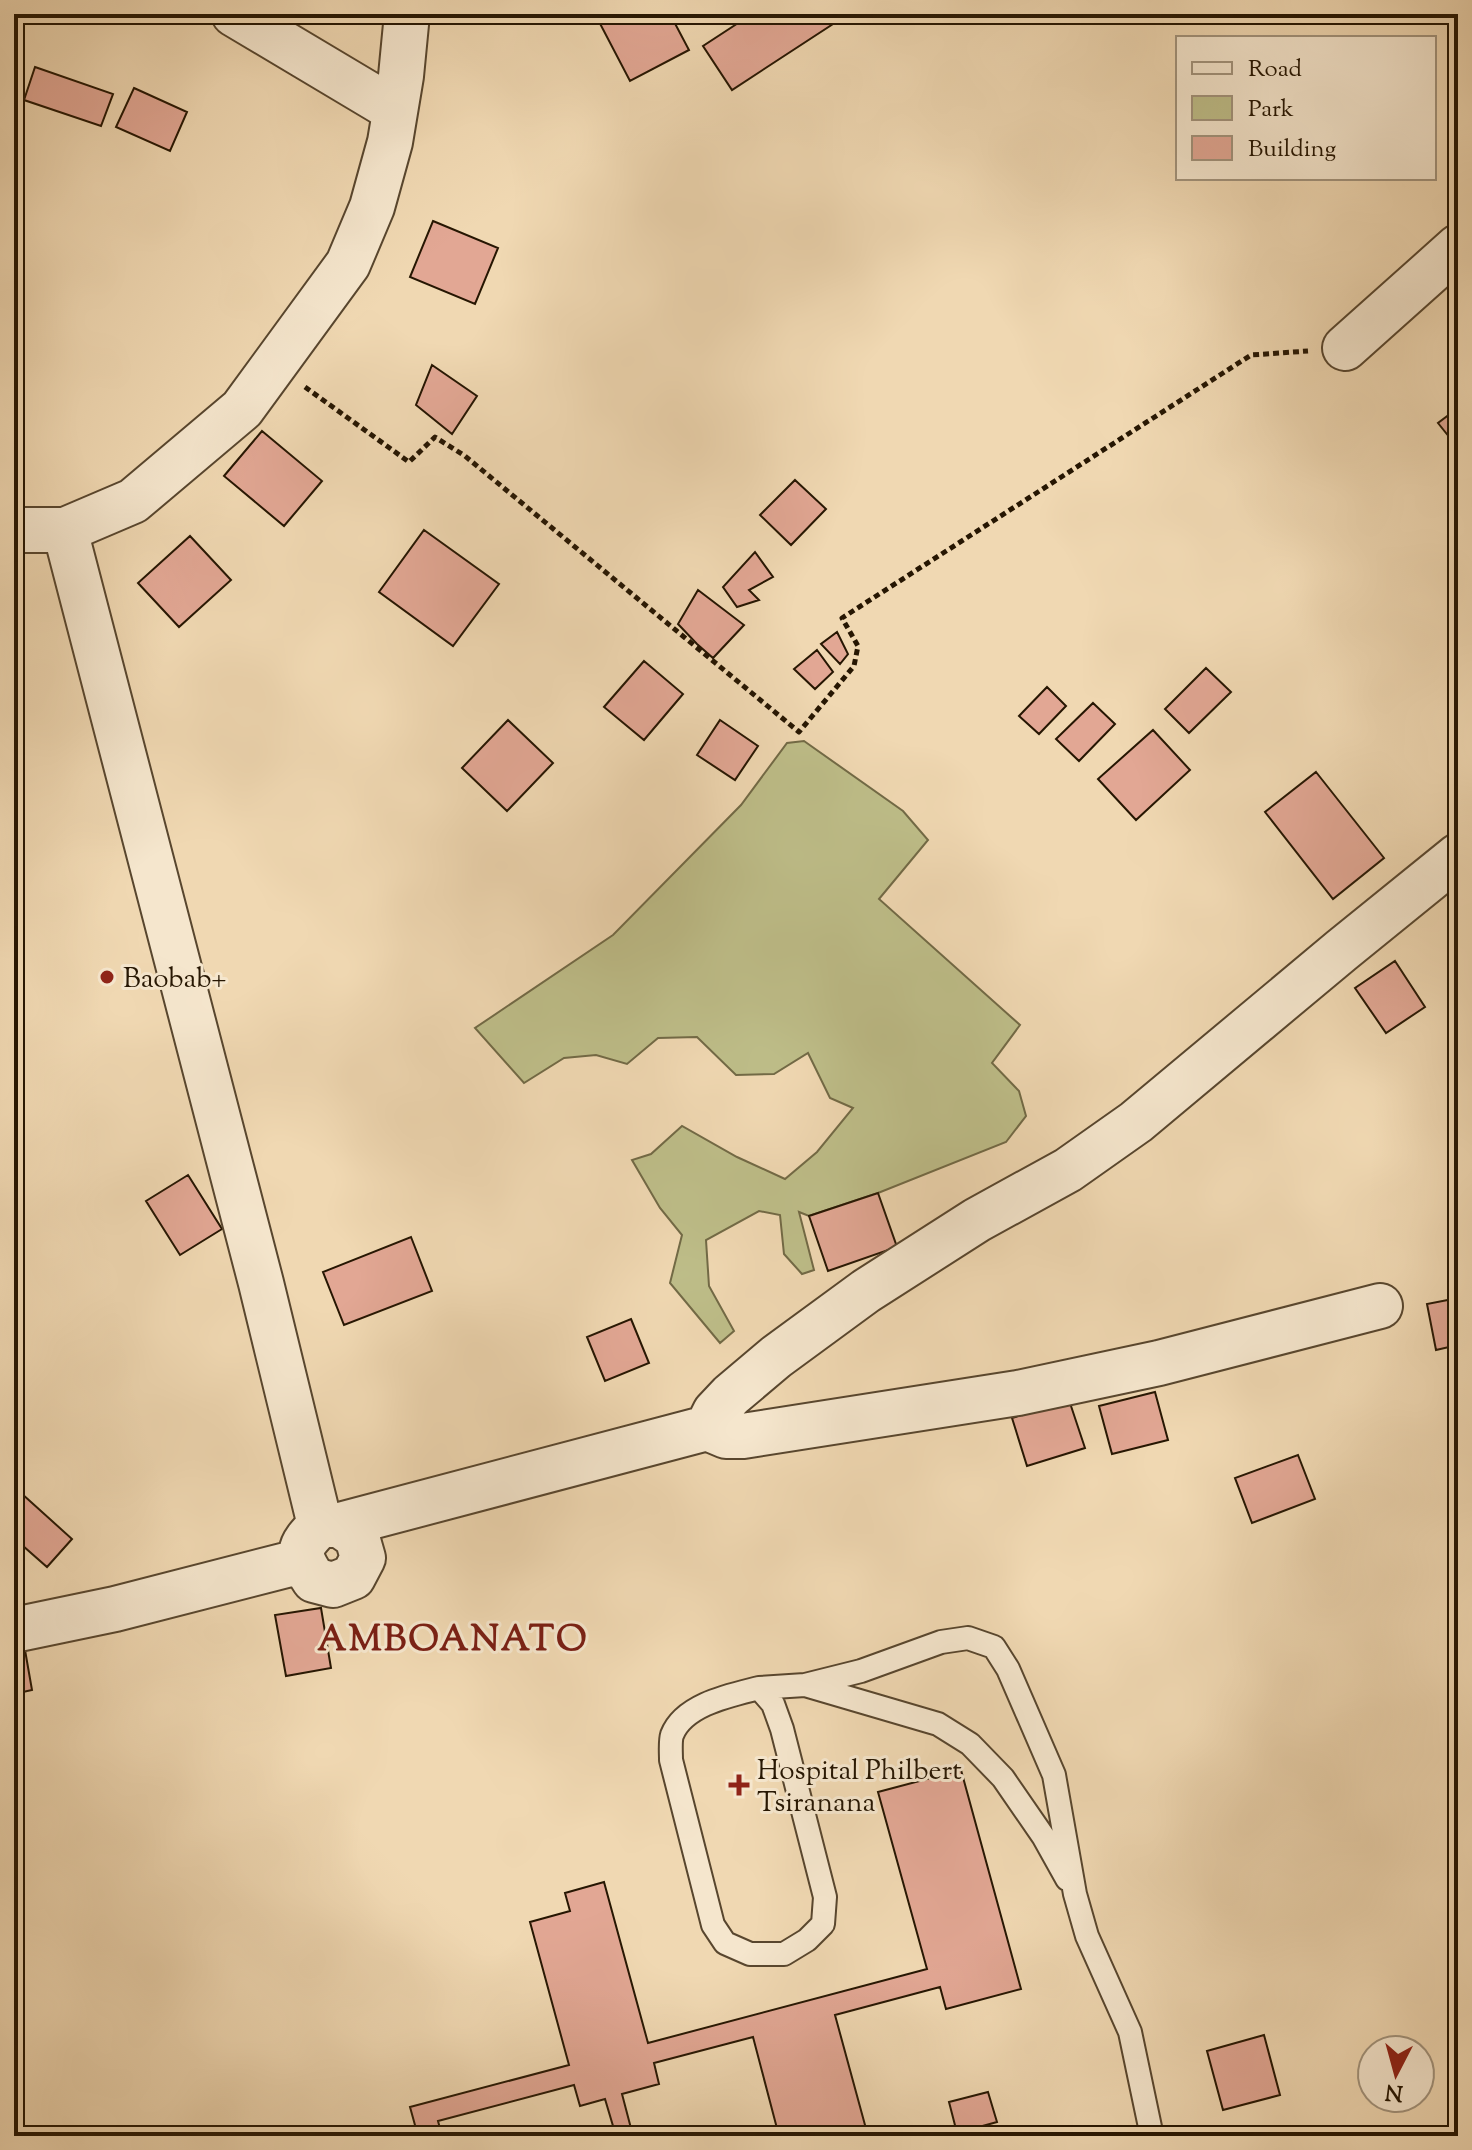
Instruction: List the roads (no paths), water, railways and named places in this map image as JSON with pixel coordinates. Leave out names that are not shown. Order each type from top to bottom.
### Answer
[{"type":"street","points":[[234,14],[395,110]]},
{"type":"street","points":[[14,530],[65,530],[133,501],[242,409],[348,264],[372,207],[390,142],[407,14]]},
{"type":"street","points":[[1345,348],[1458,247]]},
{"type":"street","points":[[65,530],[261,1283],[320,1537]]},
{"type":"street","points":[[707,1428],[715,1412],[731,1395],[776,1357],[866,1291],[977,1220],[1068,1170],[1136,1122],[1458,856]]},
{"type":"street","points":[[14,1630],[115,1609],[320,1537],[707,1428],[726,1436],[743,1436],[1018,1393],[1159,1363],[1380,1306]]},
{"type":"lane","points":[[759,1688],[773,1704],[782,1729],[825,1897],[823,1924],[807,1940],[784,1954],[750,1954],[725,1943],[713,1925],[671,1760],[672,1735],[685,1717],[715,1699],[759,1688],[805,1685],[861,1671],[941,1642],[968,1638],[994,1647],[1008,1669],[1054,1775],[1075,1894],[1087,1936],[1130,2032],[1151,2136]]},
{"type":"lane","points":[[805,1685],[938,1724],[970,1744],[1003,1778],[1043,1836],[1075,1894]]},
{"type":"place","name":"Baobab+","points":[[107,977]]},
{"type":"place","name":"Hospital Philbert Tsiranana","points":[[739,1785]]},
{"type":"district","name":"AMBOANATO","points":[[453,1637]]}]
